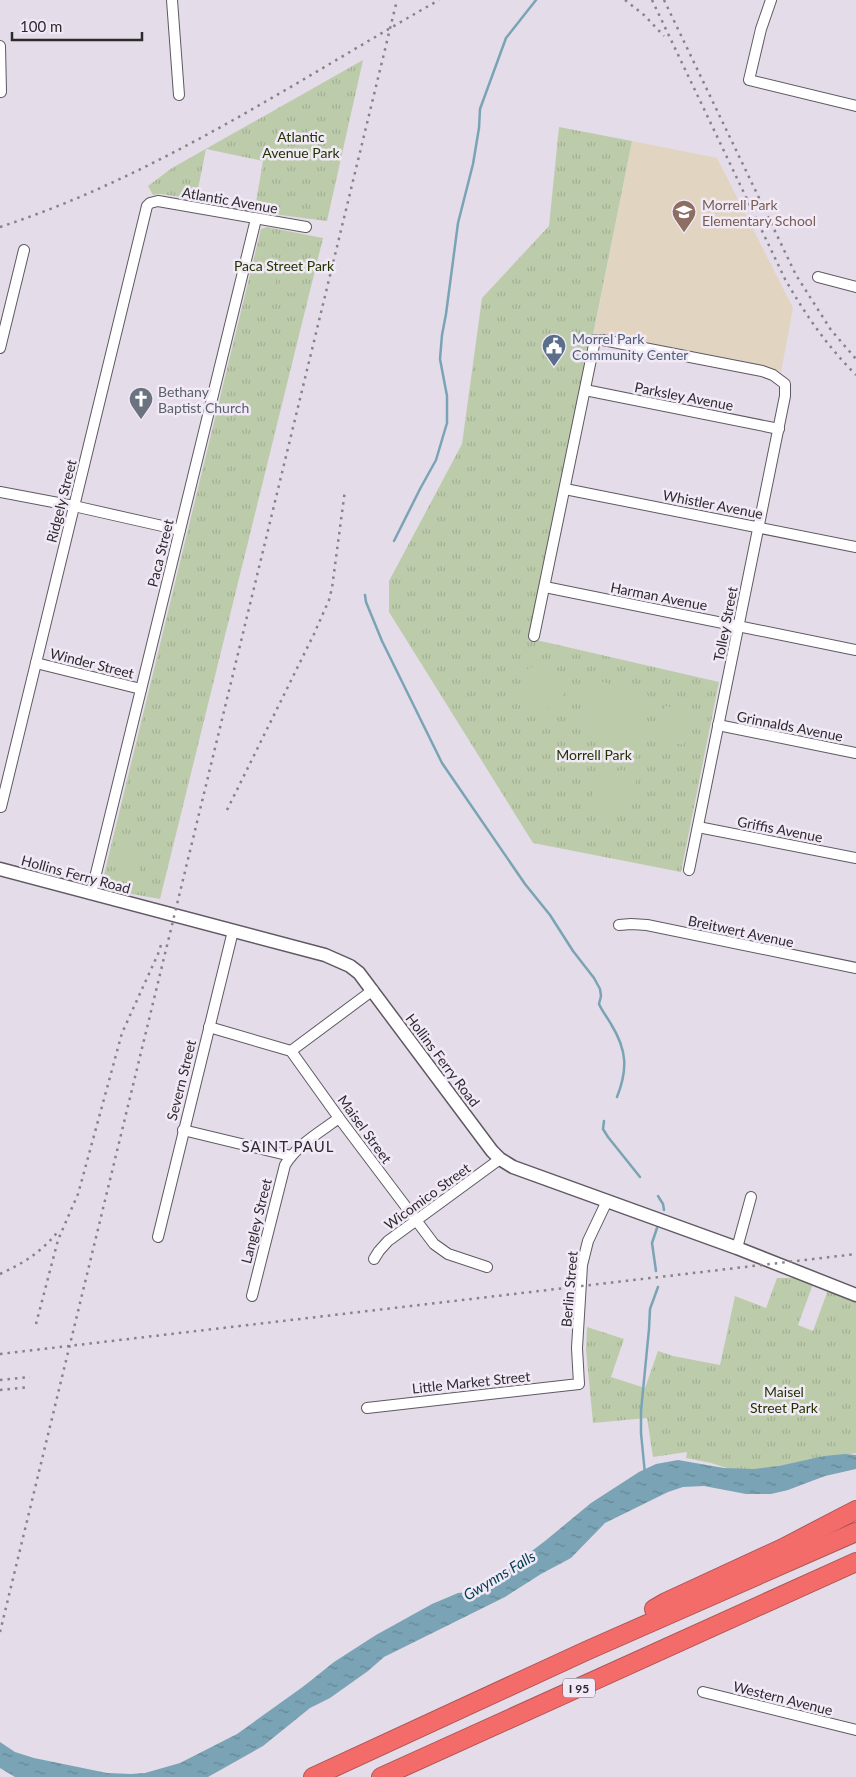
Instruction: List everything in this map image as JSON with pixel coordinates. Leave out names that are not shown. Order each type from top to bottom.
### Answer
[{"type":"highway","points":[[586,1651],[666,1602],[824,1528],[856,1510]]},
{"type":"highway","name":"I 95","points":[[313,1777],[586,1651],[856,1532]]},
{"type":"highway","name":"I 95","points":[[380,1777],[856,1562]]},
{"type":"street","points":[[172,0],[179,95]]},
{"type":"street","points":[[771,0],[761,29],[749,80],[856,106]]},
{"type":"street","points":[[0,46],[2,92]]},
{"type":"street","name":"Atlantic Avenue","points":[[150,203],[158,201],[306,227]]},
{"type":"street","name":"Ridgely Street","points":[[1,807],[145,212],[150,203]]},
{"type":"street","name":"Paca Street","points":[[91,894],[256,218]]},
{"type":"street","points":[[0,348],[24,250]]},
{"type":"street","points":[[818,277],[856,287]]},
{"type":"street","name":"Tolley Street","points":[[585,390],[595,340],[762,371],[773,375],[785,384],[785,396],[779,429],[689,870]]},
{"type":"street","points":[[534,636],[585,390]]},
{"type":"street","name":"Parksley Avenue","points":[[585,390],[779,429]]},
{"type":"street","name":"Whistler Avenue","points":[[565,488],[856,547]]},
{"type":"street","points":[[0,492],[74,506],[180,530]]},
{"type":"street","name":"Harman Avenue","points":[[545,587],[856,650]]},
{"type":"street","name":"Winder Street","points":[[36,663],[141,689]]},
{"type":"street","name":"Grinnalds Avenue","points":[[718,725],[856,753]]},
{"type":"street","name":"Griffis Avenue","points":[[698,827],[856,858]]},
{"type":"street","name":"Hollins Ferry Road","points":[[0,869],[339,960],[360,973],[492,1151],[500,1159],[513,1167],[737,1248],[856,1295]]},
{"type":"street","name":"Breitwert Avenue","points":[[619,925],[647,926],[856,968]]},
{"type":"street","name":"Severn Street","points":[[158,1237],[233,931]]},
{"type":"street","points":[[209,1028],[290,1051],[373,990]]},
{"type":"street","name":"Maisel Street","points":[[290,1051],[416,1220],[440,1249],[448,1254],[487,1267]]},
{"type":"street","name":"Langley Street","points":[[252,1296],[282,1177],[291,1156],[339,1118]]},
{"type":"street","points":[[183,1130],[291,1156]]},
{"type":"street","name":"Wicomico Street","points":[[374,1259],[388,1241],[500,1159]]},
{"type":"street","points":[[737,1248],[751,1197]]},
{"type":"street","name":"Berlin Street","points":[[579,1384],[577,1348],[582,1259],[588,1241],[607,1201]]},
{"type":"street","name":"Little Market Street","points":[[367,1408],[579,1384]]},
{"type":"street","name":"Western Avenue","points":[[703,1692],[856,1730]]},
{"type":"shaded area","name":"Morrell Park Elementary School","points":[[632,141],[717,158],[793,308],[781,372],[594,333]]},
{"type":"green space","name":"Atlantic Avenue Park","points":[[363,60],[327,221],[257,212],[255,208],[263,161],[206,149],[196,199],[160,194],[153,195],[148,186],[172,168]]},
{"type":"green space","name":"Morrell Park","points":[[559,127],[632,141],[532,639],[719,682],[681,872],[533,843],[389,612],[389,581],[462,444],[482,298],[549,226]]},
{"type":"green space","name":"Paca Street Park","points":[[267,227],[323,238],[160,899],[104,889],[102,883],[261,229]]},
{"type":"green space","points":[[267,255],[281,259],[274,289],[260,286]]},
{"type":"green space","points":[[285,259],[299,263],[292,293],[278,290]]},
{"type":"green space","points":[[529,667],[569,673],[568,684],[561,700],[548,709],[540,710],[520,706],[526,672]]},
{"type":"green space","points":[[592,679],[649,696],[650,705],[635,761],[605,749],[588,736],[583,727],[580,717],[582,702]]},
{"type":"green space","points":[[665,706],[691,711],[684,745],[658,740]]},
{"type":"green space","points":[[623,770],[637,778],[627,813],[620,814],[592,806],[594,792],[599,781],[615,771]]},
{"type":"green space","points":[[123,846],[144,852],[136,884],[115,879]]},
{"type":"green space","name":"Maisel Street Park","points":[[777,1278],[795,1278],[813,1284],[798,1325],[813,1331],[828,1290],[856,1300],[856,1453],[835,1457],[832,1463],[736,1471],[686,1458],[687,1452],[653,1457],[647,1418],[593,1423],[586,1349],[587,1327],[624,1339],[611,1377],[645,1388],[658,1351],[673,1356],[720,1365],[735,1296],[766,1308]]},
{"type":"water","name":"Gwynns Falls","points":[[845,1454],[856,1455],[856,1469],[825,1476],[788,1490],[771,1494],[746,1494],[704,1486],[683,1487],[668,1492],[605,1523],[571,1558],[505,1597],[384,1657],[330,1698],[310,1708],[263,1746],[208,1777],[15,1777],[0,1768],[0,1742],[15,1752],[34,1758],[107,1773],[145,1773],[180,1763],[237,1734],[334,1662],[376,1635],[432,1604],[458,1593],[482,1588],[545,1541],[591,1503],[639,1472],[656,1464],[678,1460],[724,1468],[754,1469]]},
{"type":"waterway","points":[[394,541],[436,460],[447,423],[447,396],[440,359],[442,335],[458,223],[473,164],[480,109],[506,38],[536,0]]},
{"type":"waterway","points":[[365,595],[382,641],[442,763],[600,989],[599,1004],[616,1033],[623,1051],[623,1077],[617,1097]]},
{"type":"waterway","points":[[604,1121],[603,1129],[608,1137],[640,1177]]},
{"type":"waterway","points":[[658,1196],[664,1210]]},
{"type":"waterway","points":[[656,1271],[652,1243],[657,1228]]},
{"type":"waterway","points":[[645,1474],[641,1411],[650,1309],[658,1287]]},
{"type":"railway","points":[[0,1632],[397,0]]},
{"type":"railway","points":[[0,227],[58,206],[170,154],[225,125],[439,0]]},
{"type":"railway","points":[[625,0],[644,15],[664,36]]},
{"type":"railway","points":[[652,0],[785,279],[817,329],[835,353],[856,375]]},
{"type":"railway","points":[[664,0],[796,275],[831,330],[856,359]]},
{"type":"railway","points":[[227,810],[329,600],[345,490]]},
{"type":"railway","points":[[36,1324],[58,1240],[78,1194],[122,1033],[162,942]]},
{"type":"railway","points":[[0,1274],[32,1256],[59,1230]]},
{"type":"railway","points":[[0,1354],[856,1254]]},
{"type":"railway","points":[[0,1380],[30,1377]]},
{"type":"railway","points":[[0,1390],[29,1387]]},
{"type":"place","name":"Morrell Park Elementary School","points":[[684,233]]},
{"type":"place","name":"Morrel Park Community Center","points":[[554,367]]},
{"type":"place","name":"Bethany Baptist Church","points":[[141,420]]},
{"type":"district","name":"SAINT PAUL","points":[[288,1146]]}]
